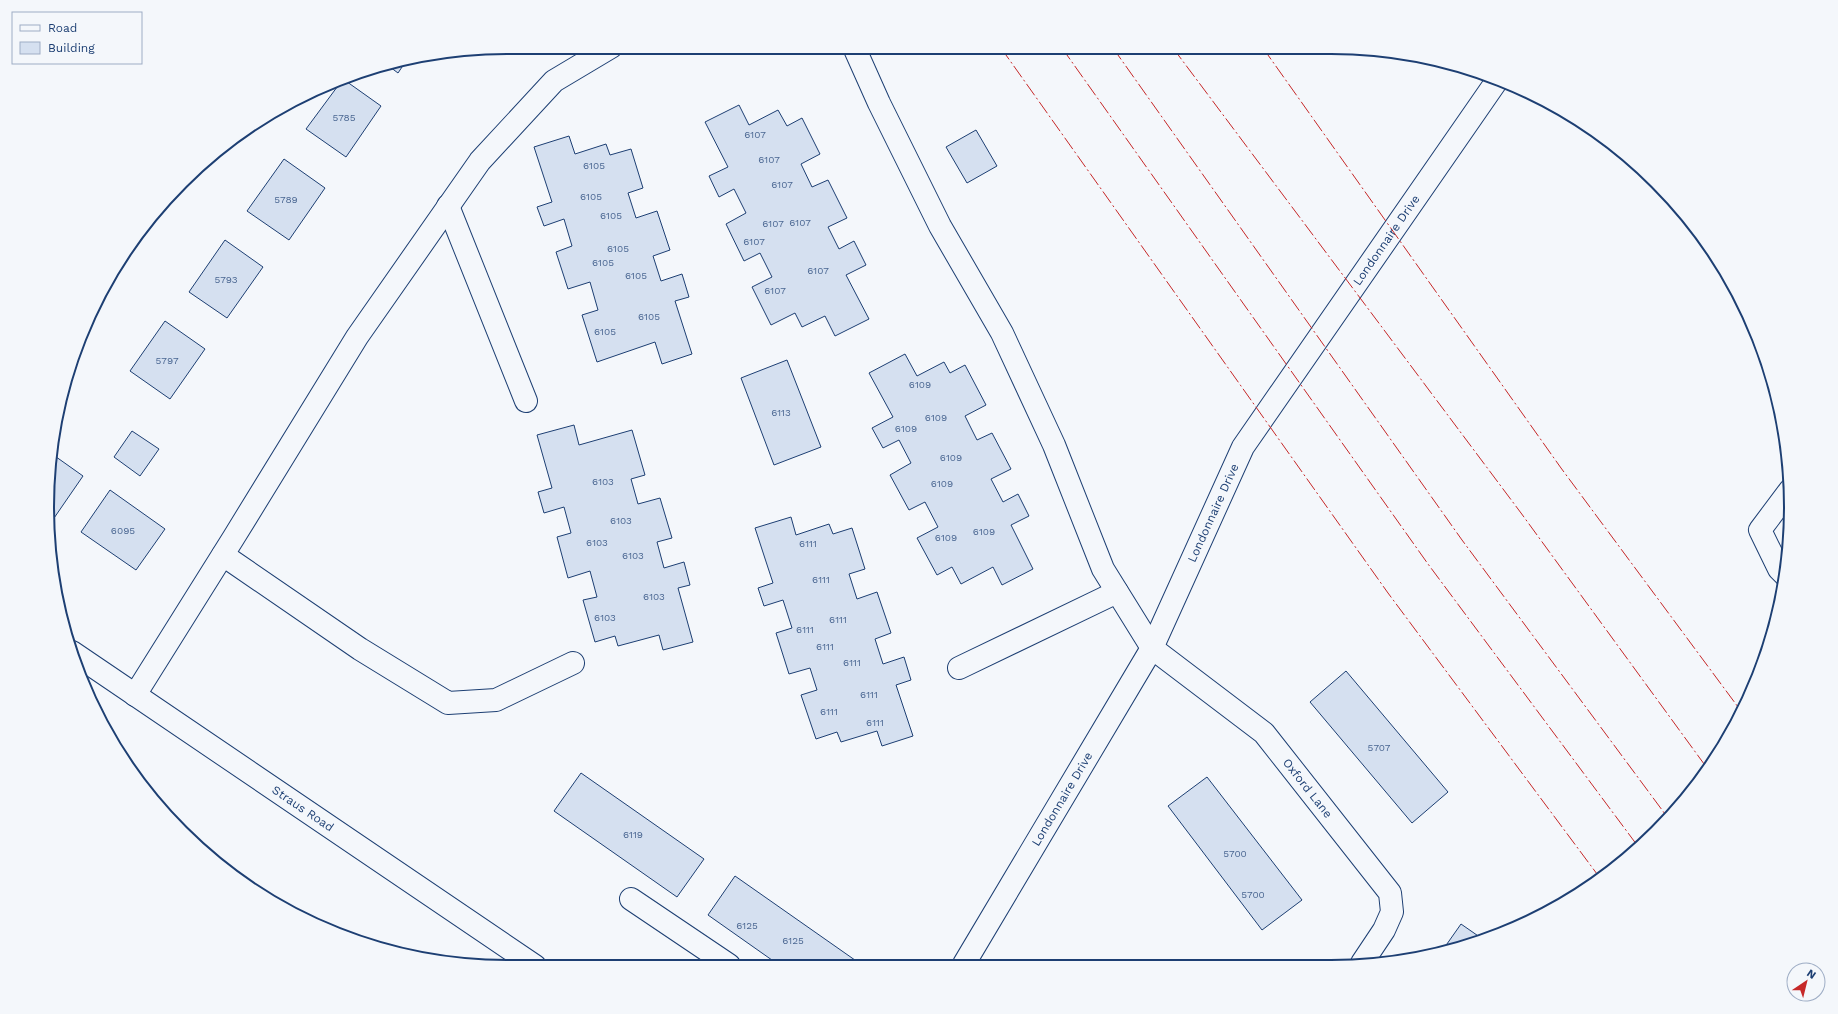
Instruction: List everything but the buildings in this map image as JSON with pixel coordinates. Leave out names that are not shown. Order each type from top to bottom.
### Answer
[{"type":"street","points":[[135,695],[357,337],[480,161],[554,81],[599,54]]},
{"type":"street","points":[[857,54],[879,103],[940,226],[1002,333],[1054,446],[1103,569],[1152,648]]},
{"type":"street","name":"Londonnaire Drive","points":[[966,960],[1152,648],[1243,447],[1494,84]]},
{"type":"street","points":[[448,206],[526,401]]},
{"type":"street","points":[[1779,569],[1760,530],[1784,498]]},
{"type":"street","points":[[223,555],[360,649],[448,703],[496,700],[573,663]]},
{"type":"street","points":[[959,668],[1118,592]]},
{"type":"street","name":"Oxford Lane","points":[[1152,648],[1264,734],[1390,893],[1392,912],[1384,930],[1365,959]]},
{"type":"street","name":"Straus Road","points":[[80,657],[526,960]]},
{"type":"street","points":[[632,899],[722,960]]},
{"type":"power","points":[[1005,54],[1388,593],[1597,874]]},
{"type":"power","points":[[1066,54],[1428,564],[1635,843]]},
{"type":"power","points":[[1117,54],[1462,540],[1665,813]]},
{"type":"power","points":[[1177,54],[1521,513],[1704,764]]},
{"type":"power","points":[[1267,54],[1561,468],[1737,706]]}]
